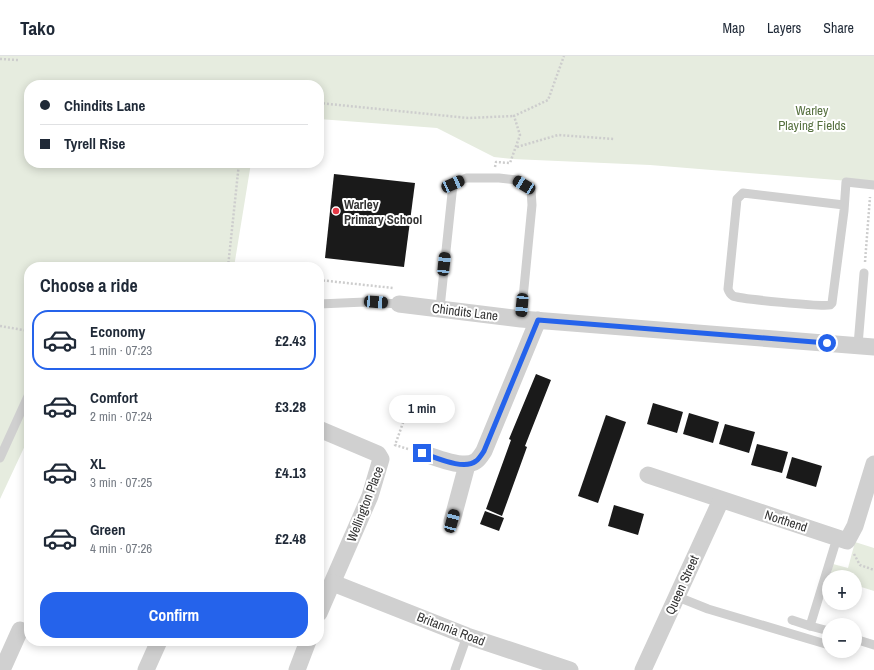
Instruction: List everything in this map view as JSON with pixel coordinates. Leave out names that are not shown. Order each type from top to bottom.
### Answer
[{"type":"street","name":"Chindits Lane","points":[[399,304],[521,319],[866,346]]},
{"type":"street","points":[[422,453],[450,462],[467,465],[476,461],[484,451],[538,320]]},
{"type":"street","name":"Wellington Place","points":[[324,431],[378,454],[382,459],[370,496],[324,602]]},
{"type":"street","points":[[842,540],[855,526],[874,464]]},
{"type":"street","points":[[452,521],[467,465]]},
{"type":"street","name":"Northend","points":[[648,475],[842,540]]},
{"type":"street","name":"Queen Street","points":[[643,670],[678,597],[721,500]]},
{"type":"street","name":"Britannia Road","points":[[333,583],[467,636],[570,670]]},
{"type":"street","points":[[2,670],[20,630]]},
{"type":"street","points":[[146,670],[157,646]]},
{"type":"street","points":[[297,670],[306,646]]},
{"type":"lane","points":[[440,308],[453,184],[466,178],[517,180],[531,189],[532,205],[521,319]]},
{"type":"lane","points":[[844,206],[743,193],[739,195],[737,199],[729,281],[730,294],[735,297],[830,305],[844,206],[846,182],[873,184]]},
{"type":"lane","points":[[864,273],[866,346]]},
{"type":"lane","name":"Chindits Lane","points":[[324,304],[365,302],[399,304]]},
{"type":"lane","points":[[0,458],[24,405]]},
{"type":"lane","points":[[810,626],[842,540]]},
{"type":"lane","points":[[678,597],[708,609],[822,643]]},
{"type":"lane","points":[[792,620],[822,629]]},
{"type":"lane","points":[[455,670],[467,636]]},
{"type":"lane","points":[[862,641],[874,645]]},
{"type":"path","points":[[324,104],[468,118],[514,116],[548,100],[564,56]]},
{"type":"path","points":[[0,59],[18,60]]},
{"type":"path","points":[[493,178],[496,162],[510,163],[520,136],[514,116]]},
{"type":"path","points":[[516,147],[558,135],[614,139]]},
{"type":"path","points":[[229,262],[239,168]]},
{"type":"path","points":[[864,273],[873,184]]},
{"type":"path","points":[[324,281],[400,289],[399,304]]},
{"type":"path","points":[[0,326],[24,330]]},
{"type":"path","points":[[413,395],[395,445],[422,453]]},
{"type":"path","points":[[842,540],[860,565],[874,570]]},
{"type":"green space","name":"Warley Playing Fields","points":[[0,56],[874,56],[874,183],[650,165],[494,157],[437,128],[324,119],[324,80],[24,80],[24,168],[250,168],[235,262],[24,262],[24,448],[0,499]]},
{"type":"green space","points":[[855,542],[874,548],[874,591],[862,587],[862,570],[832,570],[833,564],[848,568]]},
{"type":"building","points":[[334,174],[415,183],[404,267],[325,258]]},
{"type":"building","points":[[536,374],[551,380],[525,446],[527,447],[502,516],[486,509],[511,440],[509,439]]},
{"type":"building","points":[[653,403],[683,412],[677,433],[647,424]]},
{"type":"building","points":[[689,413],[719,422],[713,443],[683,434]]},
{"type":"building","points":[[606,415],[626,422],[598,503],[578,496]]},
{"type":"building","points":[[725,424],[755,432],[749,453],[719,444]]},
{"type":"building","points":[[757,444],[788,452],[782,473],[751,465]]},
{"type":"building","points":[[792,457],[822,466],[816,487],[786,478]]},
{"type":"building","points":[[614,505],[644,514],[638,535],[608,526]]},
{"type":"building","points":[[485,511],[504,518],[499,531],[480,524]]},
{"type":"place","name":"Warley Primary School","points":[[336,211]]},
{"type":"route","points":[[422,453],[450,462],[467,465],[476,461],[484,451],[538,320],[655,331],[827,343]]}]
